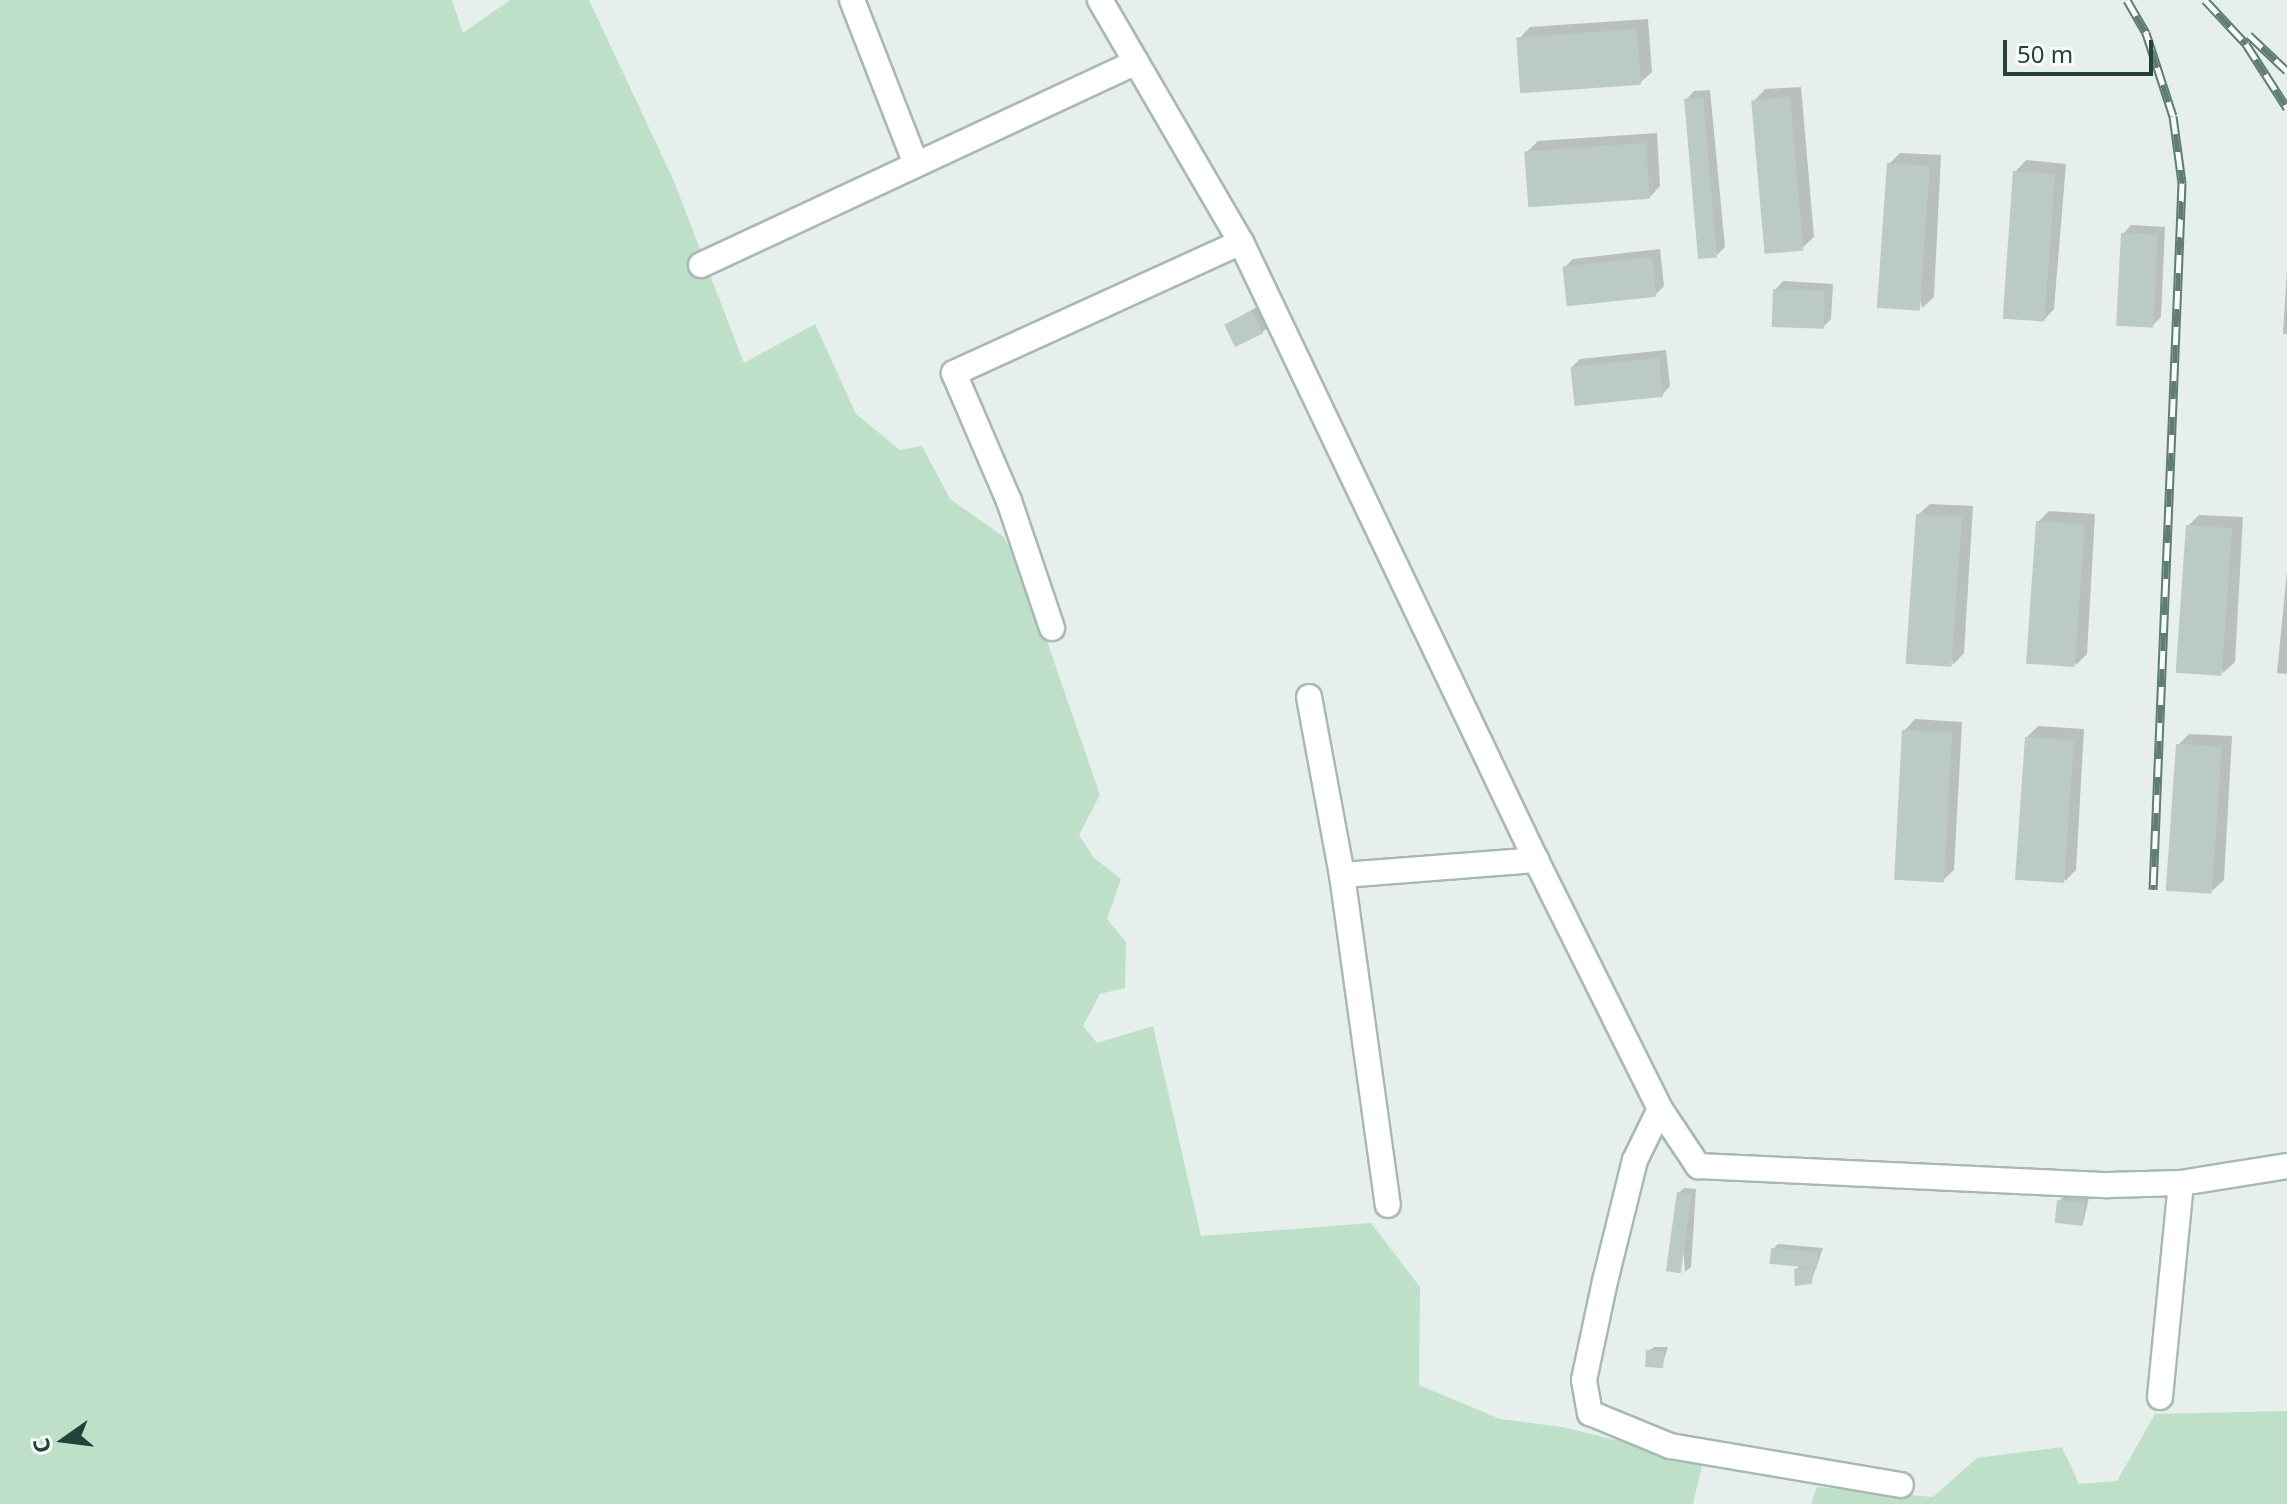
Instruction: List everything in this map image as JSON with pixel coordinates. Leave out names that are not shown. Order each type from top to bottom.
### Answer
[{"type":"street","points":[[852,0],[916,164]]},
{"type":"street","points":[[1100,0],[1241,242],[1536,860],[1660,1109],[1698,1166],[2062,1184],[2181,1183],[2287,1166]]},
{"type":"street","points":[[701,265],[1136,62]]},
{"type":"street","points":[[1052,628],[1009,501],[954,373],[1241,242]]},
{"type":"street","points":[[1309,697],[1342,875],[1388,1205]]},
{"type":"street","points":[[1342,875],[1536,860]]},
{"type":"street","points":[[1660,1109],[1635,1160],[1605,1281],[1584,1380],[1590,1413],[1670,1446],[1901,1485]]},
{"type":"street","points":[[2160,1397],[2181,1183]]},
{"type":"green space","points":[[0,0],[452,0],[463,33],[510,0],[589,0],[673,179],[744,363],[815,324],[856,414],[900,450],[922,446],[950,499],[1004,537],[1027,583],[1100,795],[1079,835],[1094,858],[1121,879],[1107,919],[1126,942],[1125,988],[1100,994],[1083,1026],[1097,1043],[1153,1026],[1201,1236],[1371,1223],[1420,1287],[1419,1385],[1500,1419],[1562,1427],[1703,1461],[1693,1504],[0,1504]]},
{"type":"green space","points":[[2287,1411],[2287,1504],[1811,1504],[1817,1487],[1933,1497],[1977,1458],[2062,1447],[2079,1484],[2117,1481],[2155,1414]]},
{"type":"building","points":[[1637,29],[1641,85],[1520,93],[1516,37]]},
{"type":"building","points":[[1703,97],[1717,257],[1698,259],[1684,99]]},
{"type":"building","points":[[1790,97],[1803,250],[1765,254],[1751,100]]},
{"type":"building","points":[[1646,143],[1650,199],[1528,207],[1524,152]]},
{"type":"building","points":[[1887,163],[1930,166],[1920,311],[1877,308]]},
{"type":"building","points":[[2013,171],[2055,174],[2045,322],[2003,319]]},
{"type":"building","points":[[2121,233],[2158,235],[2153,328],[2116,326]]},
{"type":"building","points":[[1652,257],[1656,297],[1567,306],[1562,266]]},
{"type":"building","points":[[1773,289],[1825,291],[1824,329],[1772,327]]},
{"type":"building","points":[[1252,311],[1263,333],[1235,347],[1224,325]]},
{"type":"building","points":[[1659,358],[1663,397],[1575,406],[1570,367]]},
{"type":"building","points":[[1916,514],[1962,517],[1951,667],[1906,664]]},
{"type":"building","points":[[2036,521],[2085,524],[2075,667],[2026,664]]},
{"type":"building","points":[[2186,525],[2232,528],[2222,676],[2176,673]]},
{"type":"building","points":[[1902,730],[1952,733],[1944,882],[1894,880]]},
{"type":"building","points":[[2025,737],[2074,740],[2064,883],[2015,880]]},
{"type":"building","points":[[2176,744],[2222,747],[2212,894],[2166,891]]},
{"type":"building","points":[[1677,1192],[1692,1194],[1681,1273],[1666,1271]]},
{"type":"building","points":[[2057,1200],[2085,1203],[2082,1226],[2055,1223]]},
{"type":"building","points":[[1771,1248],[1818,1252],[1816,1268],[1770,1264]]},
{"type":"building","points":[[1813,1267],[1812,1284],[1795,1286],[1794,1269]]},
{"type":"building","points":[[1646,1350],[1664,1351],[1663,1368],[1645,1367]]},
{"type":"railway","points":[[2127,0],[2146,33],[2173,116],[2182,183],[2153,889]]},
{"type":"railway","points":[[2205,0],[2246,44],[2287,108]]},
{"type":"railway","points":[[2249,35],[2287,71]]}]
